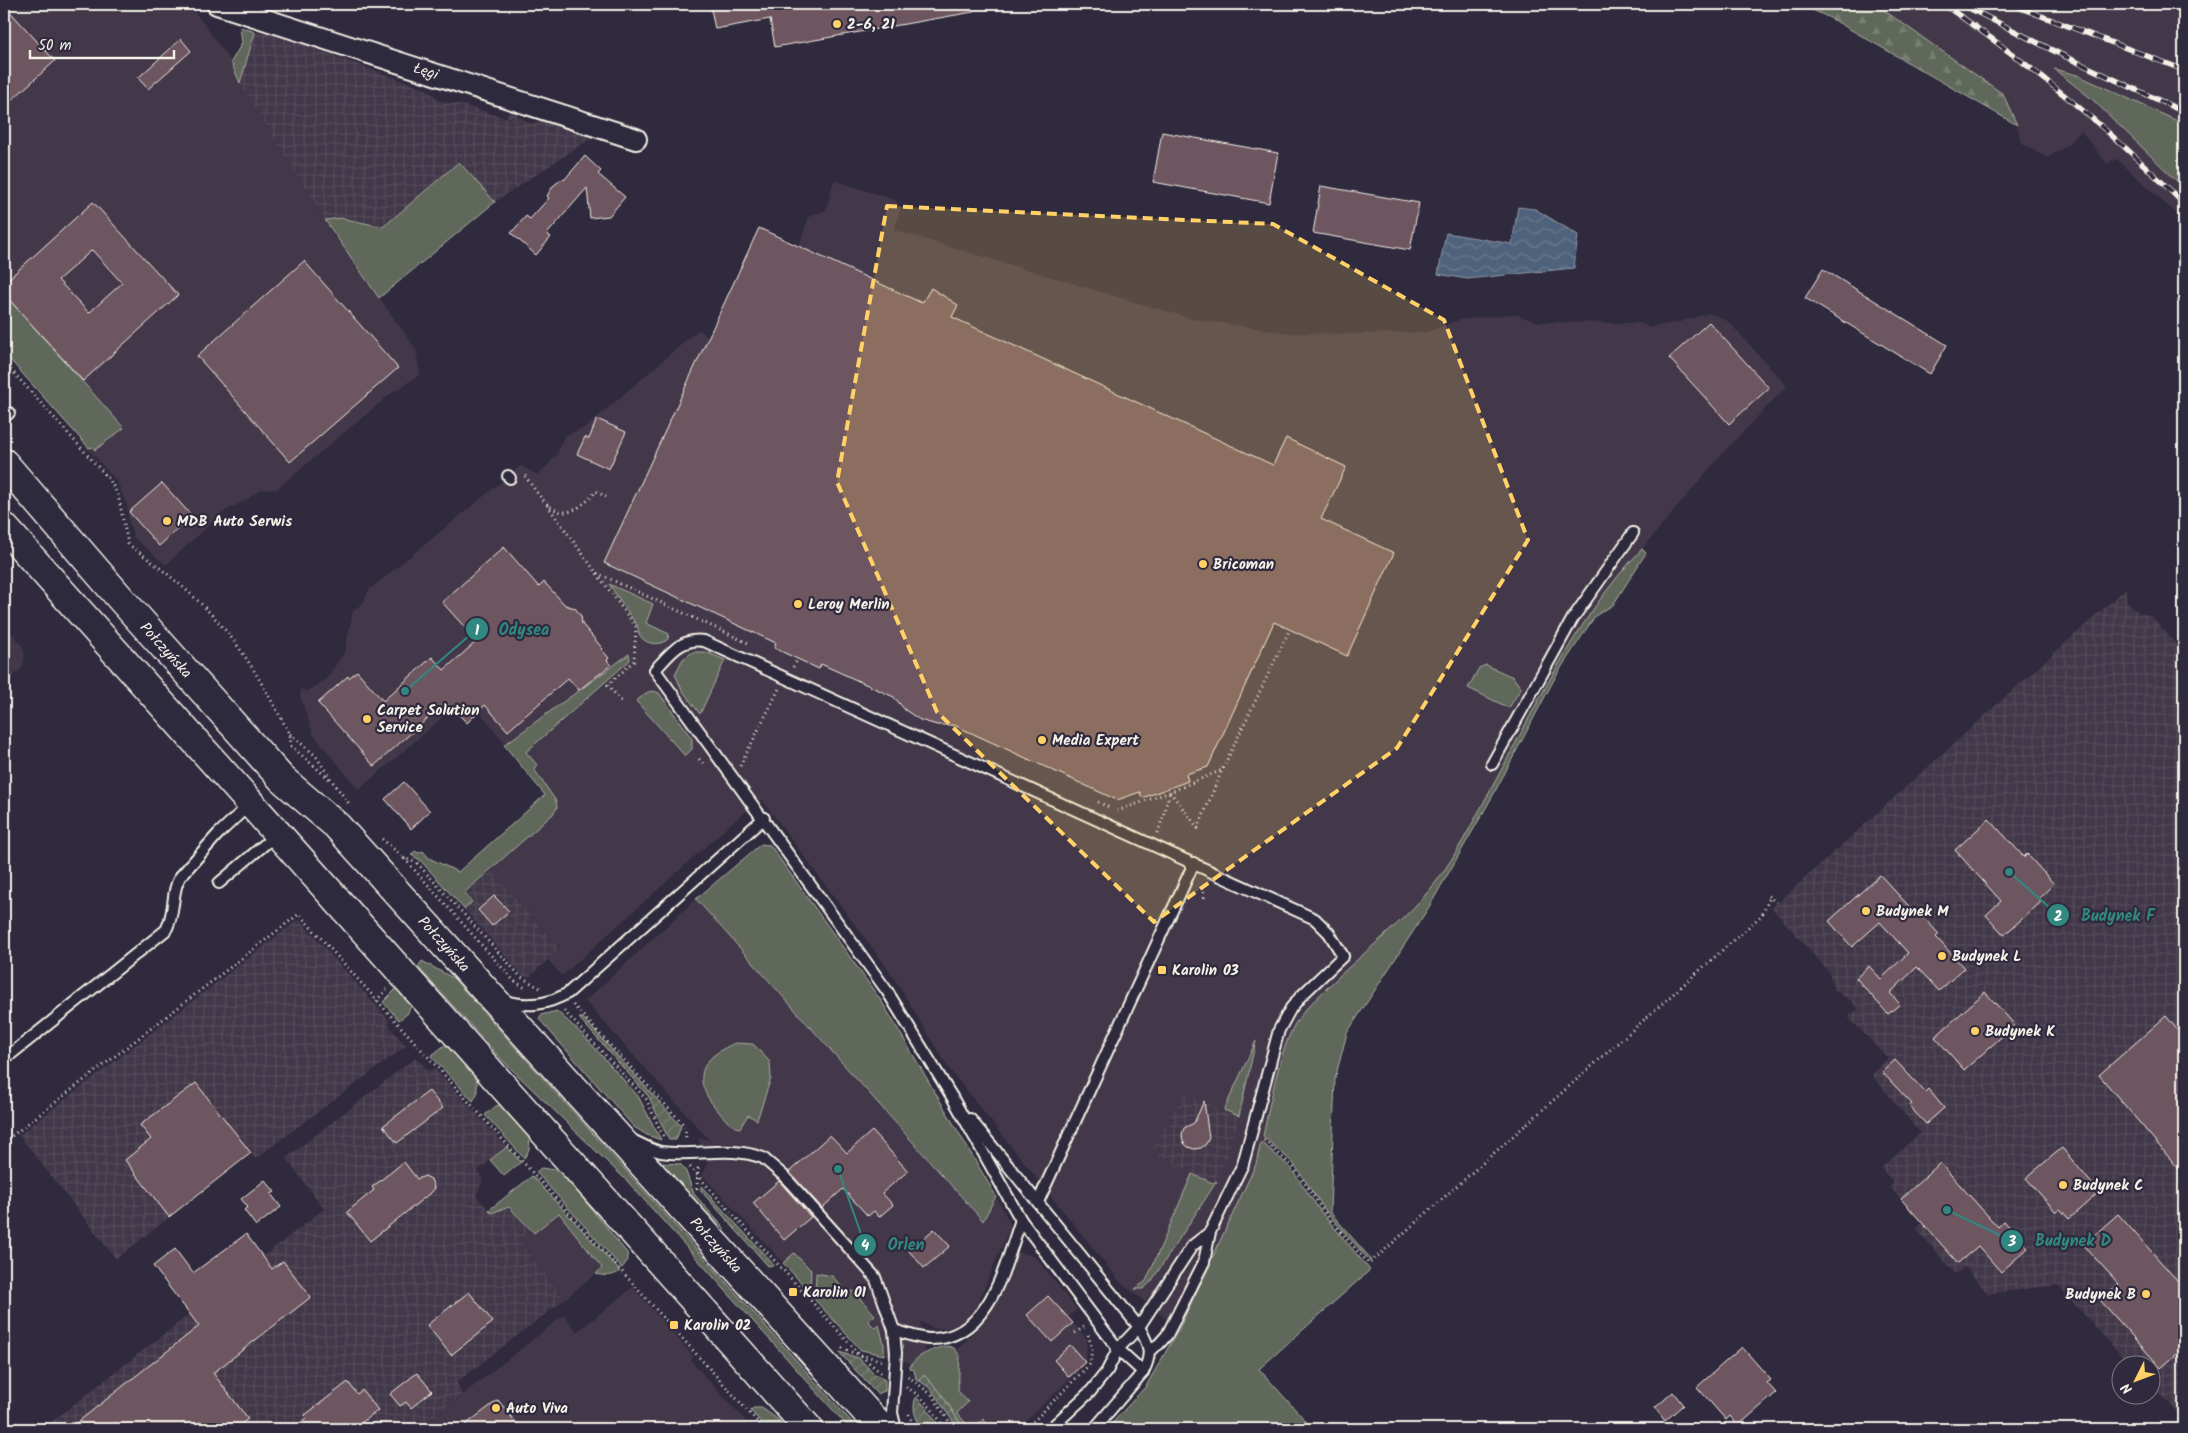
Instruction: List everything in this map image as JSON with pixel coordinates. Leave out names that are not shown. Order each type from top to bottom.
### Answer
[{"type":"main road","name":"Połczyńska","points":[[4,463],[121,599],[282,779],[337,826],[882,1429]]},
{"type":"main road","points":[[4,528],[810,1429]]},
{"type":"street","name":"Łęgi","points":[[217,4],[636,139]]},
{"type":"lane","points":[[1492,764],[1573,618],[1633,533]]},
{"type":"lane","points":[[1143,1372],[1118,1349],[1021,1220],[952,1097],[887,991],[764,818],[655,670],[676,647],[696,639],[704,640],[890,723],[1316,919],[1329,933],[1343,956],[1301,996],[1291,1008],[1279,1030],[1243,1164],[1210,1232],[1204,1262],[1167,1334],[1159,1344],[1150,1350]]},
{"type":"lane","points":[[4,1057],[166,930],[173,914],[176,883],[180,876],[218,834],[251,804]]},
{"type":"lane","points":[[493,998],[531,1005],[550,1002],[568,992],[764,818]]},
{"type":"lane","points":[[219,883],[277,833]]},
{"type":"lane","points":[[1038,1202],[1194,863]]},
{"type":"lane","points":[[952,1097],[1139,1327],[1150,1350],[1148,1363],[1143,1372],[1094,1429]]},
{"type":"lane","points":[[615,1132],[659,1151],[734,1151],[754,1154],[763,1158],[784,1176],[875,1277],[894,1330],[896,1353],[892,1413],[896,1429]]},
{"type":"lane","points":[[894,1330],[930,1339],[950,1336],[966,1329],[984,1310],[993,1295],[1021,1220]]},
{"type":"lane","points":[[1050,1429],[1091,1391],[1107,1371],[1118,1349],[1139,1327],[1192,1246],[1210,1232]]},
{"type":"path","points":[[4,362],[109,479],[118,495],[128,544],[190,593],[230,635],[248,661],[290,734],[316,756],[332,781],[291,746],[290,734]]},
{"type":"path","points":[[509,477],[520,470],[636,627],[634,661],[608,685],[621,701]]},
{"type":"path","points":[[547,505],[556,512],[566,513],[574,511],[596,491],[606,497]]},
{"type":"path","points":[[1170,792],[1198,828],[1222,770],[1290,629]]},
{"type":"path","points":[[699,759],[705,767],[740,767],[780,685]]},
{"type":"path","points":[[1117,811],[1170,792],[1222,770]]},
{"type":"path","points":[[1152,845],[1160,830],[1170,792]]},
{"type":"path","points":[[533,992],[514,981],[403,858],[417,863],[521,977],[547,992]]},
{"type":"path","points":[[1202,887],[1205,900]]},
{"type":"path","points":[[1252,1133],[1268,1144],[1294,1168],[1327,1216],[1369,1264],[1762,915],[1769,896],[1777,903]]},
{"type":"path","points":[[4,1142],[299,914],[764,1429]]},
{"type":"path","points":[[376,1001],[392,983]]},
{"type":"path","points":[[571,1004],[578,1008],[685,1126],[686,1141]]},
{"type":"path","points":[[562,1009],[646,1099],[666,1140]]},
{"type":"path","points":[[686,1163],[859,1354],[876,1370],[886,1375]]},
{"type":"path","points":[[1026,1429],[1090,1364],[1092,1349],[1088,1332],[1080,1322]]},
{"type":"path","points":[[1075,1333],[1084,1327]]},
{"type":"path","points":[[906,1374],[916,1383],[926,1388],[954,1429]]},
{"type":"path","points":[[910,1394],[916,1383]]},
{"type":"path","points":[[904,1385],[927,1402],[945,1429]]},
{"type":"path","points":[[908,1410],[915,1429]]},
{"type":"highlighted area","points":[[887,206],[1273,224],[1444,320],[1528,540],[1397,748],[1154,922],[937,712],[837,482]]},
{"type":"shaded area","points":[[4,4],[170,4],[196,13],[231,62],[241,83],[330,229],[416,349],[420,375],[393,392],[277,489],[260,490],[222,513],[166,565],[134,538],[129,523],[127,505],[117,482],[4,353]]},
{"type":"shaded area","points":[[1875,4],[2184,4],[2184,221],[2117,159],[2107,164],[2081,131],[2065,147],[2047,158],[2021,143],[2017,126],[2003,94]]},
{"type":"shaded area","points":[[255,32],[272,33],[428,90],[440,101],[467,106],[505,118],[510,111],[528,122],[535,124],[541,120],[593,137],[495,202],[459,162],[382,227],[341,218],[325,220],[240,83]]},
{"type":"shaded area","points":[[834,180],[895,200],[901,207],[894,230],[1192,319],[1290,333],[1360,334],[1427,332],[1458,320],[1514,314],[1538,322],[1640,323],[1649,327],[1679,322],[1709,313],[1728,321],[1787,386],[1722,454],[1643,548],[1646,553],[1613,605],[1595,616],[1557,674],[1491,799],[1429,907],[1347,1033],[1274,1152],[1228,1238],[1187,1308],[1179,1329],[1121,1283],[949,1069],[891,973],[762,800],[734,821],[562,976],[548,960],[560,948],[477,855],[545,794],[467,696],[359,790],[313,734],[300,696],[301,689],[307,691],[326,679],[345,651],[353,611],[363,603],[369,590],[518,468],[521,466],[538,475],[556,456],[564,436],[586,427],[699,329],[709,338],[759,228],[799,246],[809,216],[826,210]]},
{"type":"shaded area","points":[[2126,588],[2126,598],[2132,608],[2140,613],[2151,616],[2184,653],[2184,1420],[2160,1394],[2160,1356],[2122,1356],[2057,1285],[1988,1294],[1965,1267],[1956,1274],[1916,1229],[1922,1223],[1890,1187],[1894,1183],[1881,1168],[1920,1133],[1872,1075],[1888,1058],[1848,1017],[1858,1009],[1851,1001],[1834,990],[1829,972],[1772,908]]},
{"type":"shaded area","points":[[4,624],[21,644],[25,653],[23,667],[4,685]]},
{"type":"shaded area","points":[[491,870],[560,949],[529,977],[523,976],[464,909],[472,902],[464,893]]},
{"type":"shaded area","points":[[696,899],[982,1221],[996,1196],[1011,1225],[975,1310],[957,1327],[934,1329],[920,1321],[925,1353],[911,1364],[857,1342],[702,1175],[708,1165],[698,1138],[709,1140],[585,1001]]},
{"type":"shaded area","points":[[299,919],[389,1020],[389,1026],[406,1046],[255,1159],[251,1153],[116,1259],[19,1135]]},
{"type":"shaded area","points":[[416,1057],[428,1071],[434,1068],[507,1147],[477,1171],[483,1179],[476,1196],[491,1212],[509,1207],[530,1231],[518,1240],[565,1299],[457,1382],[462,1395],[419,1429],[56,1429],[50,1423],[324,1209],[286,1158]]},
{"type":"shaded area","points":[[1183,1094],[1239,1116],[1227,1158],[1217,1181],[1213,1183],[1159,1157],[1154,1147]]},
{"type":"shaded area","points":[[559,1213],[602,1269],[565,1299],[518,1240],[530,1231],[534,1233]]},
{"type":"shaded area","points":[[1020,1252],[1036,1257],[1077,1310],[1068,1317],[1087,1339],[1086,1363],[1018,1429],[992,1429],[983,1419],[971,1429],[957,1413],[968,1402],[958,1391],[960,1360],[956,1351],[989,1315]]},
{"type":"shaded area","points":[[633,1287],[693,1356],[691,1361],[753,1429],[419,1429],[564,1315],[577,1332]]},
{"type":"green space","points":[[1800,4],[1875,4],[2003,94],[2017,125],[1832,19]]},
{"type":"green space","points":[[240,27],[255,32],[240,83],[231,62],[242,43]]},
{"type":"green space","points":[[2054,69],[2077,75],[2184,124],[2184,188],[2093,100]]},
{"type":"green space","points":[[459,162],[495,202],[379,298],[325,220],[341,218],[383,227]]},
{"type":"green space","points":[[4,294],[124,428],[95,450],[92,447],[89,448],[4,353]]},
{"type":"green space","points":[[1642,549],[1646,553],[1613,605],[1595,616],[1557,674],[1491,799],[1429,907],[1347,1033],[1335,1079],[1330,1212],[1371,1259],[1370,1261],[1328,1214],[1293,1163],[1263,1136],[1284,1049],[1295,1024],[1306,1009],[1411,910],[1436,882],[1463,840],[1575,636],[1618,577]]},
{"type":"green space","points":[[609,584],[653,604],[646,623],[669,634],[668,639],[664,642],[653,644],[644,640],[638,627]]},
{"type":"green space","points":[[693,652],[706,652],[725,660],[700,714],[682,690],[675,674],[683,659]]},
{"type":"green space","points":[[629,654],[630,660],[526,752],[537,765],[534,769],[556,801],[557,808],[553,814],[464,893],[472,902],[464,909],[420,860],[411,855],[415,851],[418,853],[423,851],[429,858],[458,872],[545,795],[504,745]]},
{"type":"green space","points":[[1486,665],[1513,677],[1521,688],[1509,708],[1468,688],[1479,668]]},
{"type":"green space","points":[[648,692],[659,693],[692,739],[692,749],[685,756],[636,701]]},
{"type":"green space","points":[[761,844],[770,845],[882,1002],[996,1196],[983,1221],[696,899]]},
{"type":"green space","points":[[422,961],[453,978],[858,1429],[850,1429],[628,1182],[502,1060],[418,967]]},
{"type":"green space","points":[[397,988],[411,1006],[407,1014],[399,1020],[383,1002]]},
{"type":"green space","points":[[557,1011],[583,1035],[638,1096],[661,1140],[647,1135],[634,1127],[539,1019],[541,1015]]},
{"type":"green space","points":[[579,1018],[583,1018],[681,1126],[676,1140],[669,1140],[649,1097]]},
{"type":"green space","points":[[1256,1041],[1239,1116],[1224,1110]]},
{"type":"green space","points":[[735,1043],[753,1044],[770,1062],[771,1078],[757,1120],[748,1115],[740,1128],[726,1120],[710,1101],[702,1081],[706,1064],[713,1056]]},
{"type":"green space","points":[[446,1044],[451,1046],[477,1076],[477,1094],[473,1101],[431,1056]]},
{"type":"green space","points":[[501,1105],[519,1123],[528,1136],[529,1150],[524,1158],[485,1115],[496,1106]]},
{"type":"green space","points":[[1261,1142],[1290,1167],[1321,1212],[1370,1270],[1259,1369],[1313,1429],[1107,1429],[1146,1386],[1179,1329],[1256,1164]]},
{"type":"green space","points":[[507,1147],[521,1162],[504,1176],[490,1160]]},
{"type":"green space","points":[[661,1163],[680,1164],[685,1169],[694,1194],[725,1229],[676,1185],[660,1165]]},
{"type":"green space","points":[[541,1168],[556,1170],[565,1176],[627,1253],[628,1260],[622,1268],[536,1172]]},
{"type":"green space","points":[[1192,1174],[1213,1183],[1217,1181],[1151,1282],[1143,1289],[1135,1289],[1146,1281]]},
{"type":"green space","points":[[532,1176],[620,1271],[608,1276],[596,1274],[602,1268],[559,1213],[534,1233],[509,1207],[491,1213],[489,1210]]},
{"type":"green space","points":[[701,1186],[774,1265],[768,1266],[701,1191]]},
{"type":"green space","points":[[794,1253],[811,1270],[810,1292],[783,1263]]},
{"type":"green space","points":[[816,1273],[832,1276],[846,1291],[853,1291],[875,1315],[868,1321],[875,1328],[879,1325],[884,1344],[884,1355],[861,1350],[815,1300]]},
{"type":"green space","points":[[948,1346],[954,1348],[960,1356],[958,1391],[968,1402],[957,1413],[971,1429],[964,1429],[940,1392],[924,1376],[920,1381],[916,1379],[914,1370],[909,1368],[921,1356]]},
{"type":"green space","points":[[839,1352],[859,1358],[873,1373],[885,1380],[885,1391],[877,1394]]},
{"type":"green space","points":[[924,1375],[940,1392],[964,1429],[958,1429],[931,1389],[920,1381]]},
{"type":"green space","points":[[916,1397],[927,1408],[941,1429],[922,1429],[915,1414],[914,1405]]},
{"type":"green space","points":[[762,1408],[791,1429],[767,1429],[750,1410]]},
{"type":"green space","points":[[983,1419],[992,1429],[972,1429]]},
{"type":"water","points":[[1518,207],[1535,209],[1578,235],[1574,268],[1467,279],[1438,274],[1446,233],[1512,244]]},
{"type":"building","name":"2-6, 21","points":[[710,4],[972,4],[973,12],[775,47],[770,19],[715,29]]},
{"type":"building","points":[[4,5],[55,61],[4,107]]},
{"type":"building","points":[[181,39],[191,51],[148,89],[138,78]]},
{"type":"building","points":[[1162,132],[1278,153],[1269,203],[1153,182]]},
{"type":"building","points":[[585,156],[601,171],[598,174],[625,197],[609,216],[590,218],[587,188],[547,234],[551,237],[536,255],[511,233],[526,216],[530,219],[549,198],[547,196],[553,186],[562,179],[564,180]]},
{"type":"building","points":[[1321,186],[1419,203],[1410,250],[1313,233]]},
{"type":"building","points":[[93,202],[178,295],[83,381],[4,294],[4,283]],"holes":[[[92,250],[122,283],[89,313],[58,280]]]},
{"type":"building","points":[[759,228],[922,303],[931,288],[958,305],[952,317],[1273,465],[1286,438],[1346,467],[1321,519],[1394,553],[1347,656],[1274,622],[1208,767],[1186,774],[1188,781],[1142,798],[1140,792],[1117,800],[954,725],[937,725],[920,720],[905,710],[894,697],[821,664],[819,669],[774,648],[776,643],[604,563]]},
{"type":"building","points":[[304,261],[398,368],[290,462],[197,356]]},
{"type":"building","points":[[1823,269],[1947,345],[1930,374],[1805,298]]},
{"type":"building","points":[[1709,322],[1769,388],[1729,424],[1669,358]]},
{"type":"building","points":[[597,419],[626,432],[609,469],[577,454],[585,437],[589,439]]},
{"type":"building","points":[[162,483],[192,516],[159,546],[129,512]]},
{"type":"building","points":[[504,547],[539,587],[544,582],[565,605],[575,608],[581,616],[582,624],[602,648],[609,658],[607,660],[611,665],[579,690],[568,678],[508,731],[485,705],[467,723],[446,702],[374,766],[318,703],[348,676],[349,678],[357,671],[383,701],[432,657],[444,670],[477,641],[442,602]]},
{"type":"building","points":[[404,782],[430,811],[411,829],[385,799]]},
{"type":"building","points":[[1989,819],[2024,857],[2027,854],[2054,884],[2038,899],[2041,902],[2004,935],[1986,915],[2001,901],[1955,850]]},
{"type":"building","points":[[1880,875],[1919,917],[1921,915],[1939,934],[1936,937],[1964,968],[1939,991],[1917,967],[1890,993],[1900,1004],[1888,1014],[1856,978],[1869,966],[1881,979],[1908,953],[1880,922],[1852,947],[1829,921]]},
{"type":"building","points":[[494,896],[509,911],[492,926],[478,910]]},
{"type":"building","name":"Budynek K","points":[[1985,992],[2015,1025],[1964,1070],[1935,1037]]},
{"type":"building","points":[[2166,1016],[2184,1038],[2184,1175],[2099,1075]]},
{"type":"building","points":[[1895,1060],[1925,1092],[1928,1089],[1944,1108],[1926,1124],[1909,1106],[1912,1104],[1882,1072]]},
{"type":"building","points":[[196,1083],[251,1153],[169,1217],[125,1160],[151,1139],[140,1125]]},
{"type":"building","points":[[429,1091],[443,1108],[397,1143],[383,1126]]},
{"type":"building","points":[[1204,1101],[1209,1138],[1201,1148],[1194,1149],[1188,1147],[1183,1142],[1182,1135],[1184,1128],[1194,1123]]},
{"type":"building","points":[[872,1131],[908,1171],[882,1193],[893,1205],[879,1217],[874,1211],[868,1216],[843,1189],[822,1208],[789,1172],[830,1135],[847,1153]]},
{"type":"building","name":"Budynek C","points":[[2062,1148],[2099,1192],[2069,1219],[2060,1209],[2056,1212],[2026,1178]]},
{"type":"building","points":[[404,1162],[417,1179],[425,1176],[431,1179],[434,1188],[370,1241],[347,1212],[374,1190],[372,1187]]},
{"type":"building","points":[[1940,1163],[1998,1227],[2004,1221],[2028,1248],[2001,1272],[1978,1246],[1958,1263],[1901,1199]]},
{"type":"building","points":[[265,1180],[275,1192],[271,1194],[281,1207],[256,1226],[244,1210],[248,1207],[241,1199]]},
{"type":"building","points":[[779,1181],[811,1217],[784,1240],[753,1203]]},
{"type":"building","name":"Budynek B","points":[[2118,1214],[2184,1288],[2184,1348],[2161,1368],[2160,1356],[2150,1356],[2100,1300],[2119,1284],[2083,1245]]},
{"type":"building","points":[[934,1229],[950,1246],[924,1268],[909,1251]]},
{"type":"building","points":[[246,1234],[272,1269],[283,1261],[311,1297],[213,1373],[248,1419],[234,1429],[69,1429],[199,1326],[153,1266],[175,1249],[193,1273]]},
{"type":"building","points":[[469,1292],[493,1322],[451,1355],[427,1325]]},
{"type":"building","points":[[1048,1296],[1073,1323],[1052,1342],[1027,1315]]},
{"type":"building","points":[[1070,1345],[1085,1362],[1069,1377],[1054,1360]]},
{"type":"building","points":[[1742,1347],[1771,1380],[1767,1383],[1776,1393],[1738,1426],[1730,1416],[1726,1420],[1697,1387]]},
{"type":"building","points":[[417,1373],[432,1391],[411,1408],[406,1402],[400,1406],[390,1394]]},
{"type":"building","points":[[348,1382],[357,1394],[362,1390],[378,1410],[353,1429],[293,1429],[307,1417],[305,1415]]},
{"type":"building","points":[[1673,1392],[1683,1405],[1665,1421],[1655,1408]]},
{"type":"building","name":"Auto Viva","points":[[498,1400],[521,1429],[460,1429]]},
{"type":"railway","points":[[1943,4],[2007,50],[2068,98],[2156,176],[2184,204]]},
{"type":"railway","points":[[1961,4],[2060,54],[2184,112]]},
{"type":"railway","points":[[2010,4],[2184,70]]},
{"type":"place","name":"2-6, 21","points":[[837,24]]},
{"type":"place","name":"MDB Auto Serwis","points":[[167,521]]},
{"type":"place","name":"Bricoman","points":[[1203,564]]},
{"type":"place","name":"Leroy Merlin","points":[[798,604]]},
{"type":"place","name":"Odysea","points":[[405,691]]},
{"type":"place","name":"Carpet Solution Service","points":[[367,719]]},
{"type":"place","name":"Media Expert","points":[[1042,740]]},
{"type":"place","name":"Budynek F","points":[[2009,872]]},
{"type":"place","name":"Budynek M","points":[[1866,911]]},
{"type":"place","name":"Budynek L","points":[[1942,956]]},
{"type":"place","name":"Karolin 03","points":[[1162,970]]},
{"type":"place","name":"Budynek K","points":[[1975,1031]]},
{"type":"place","name":"Orlen","points":[[838,1169]]},
{"type":"place","name":"Budynek C","points":[[2063,1185]]},
{"type":"place","name":"Budynek D","points":[[1947,1210]]},
{"type":"place","name":"Karolin 01","points":[[793,1292]]},
{"type":"place","name":"Budynek B","points":[[2146,1294]]},
{"type":"place","name":"Karolin 02","points":[[674,1325]]},
{"type":"place","name":"Auto Viva","points":[[496,1408]]}]
